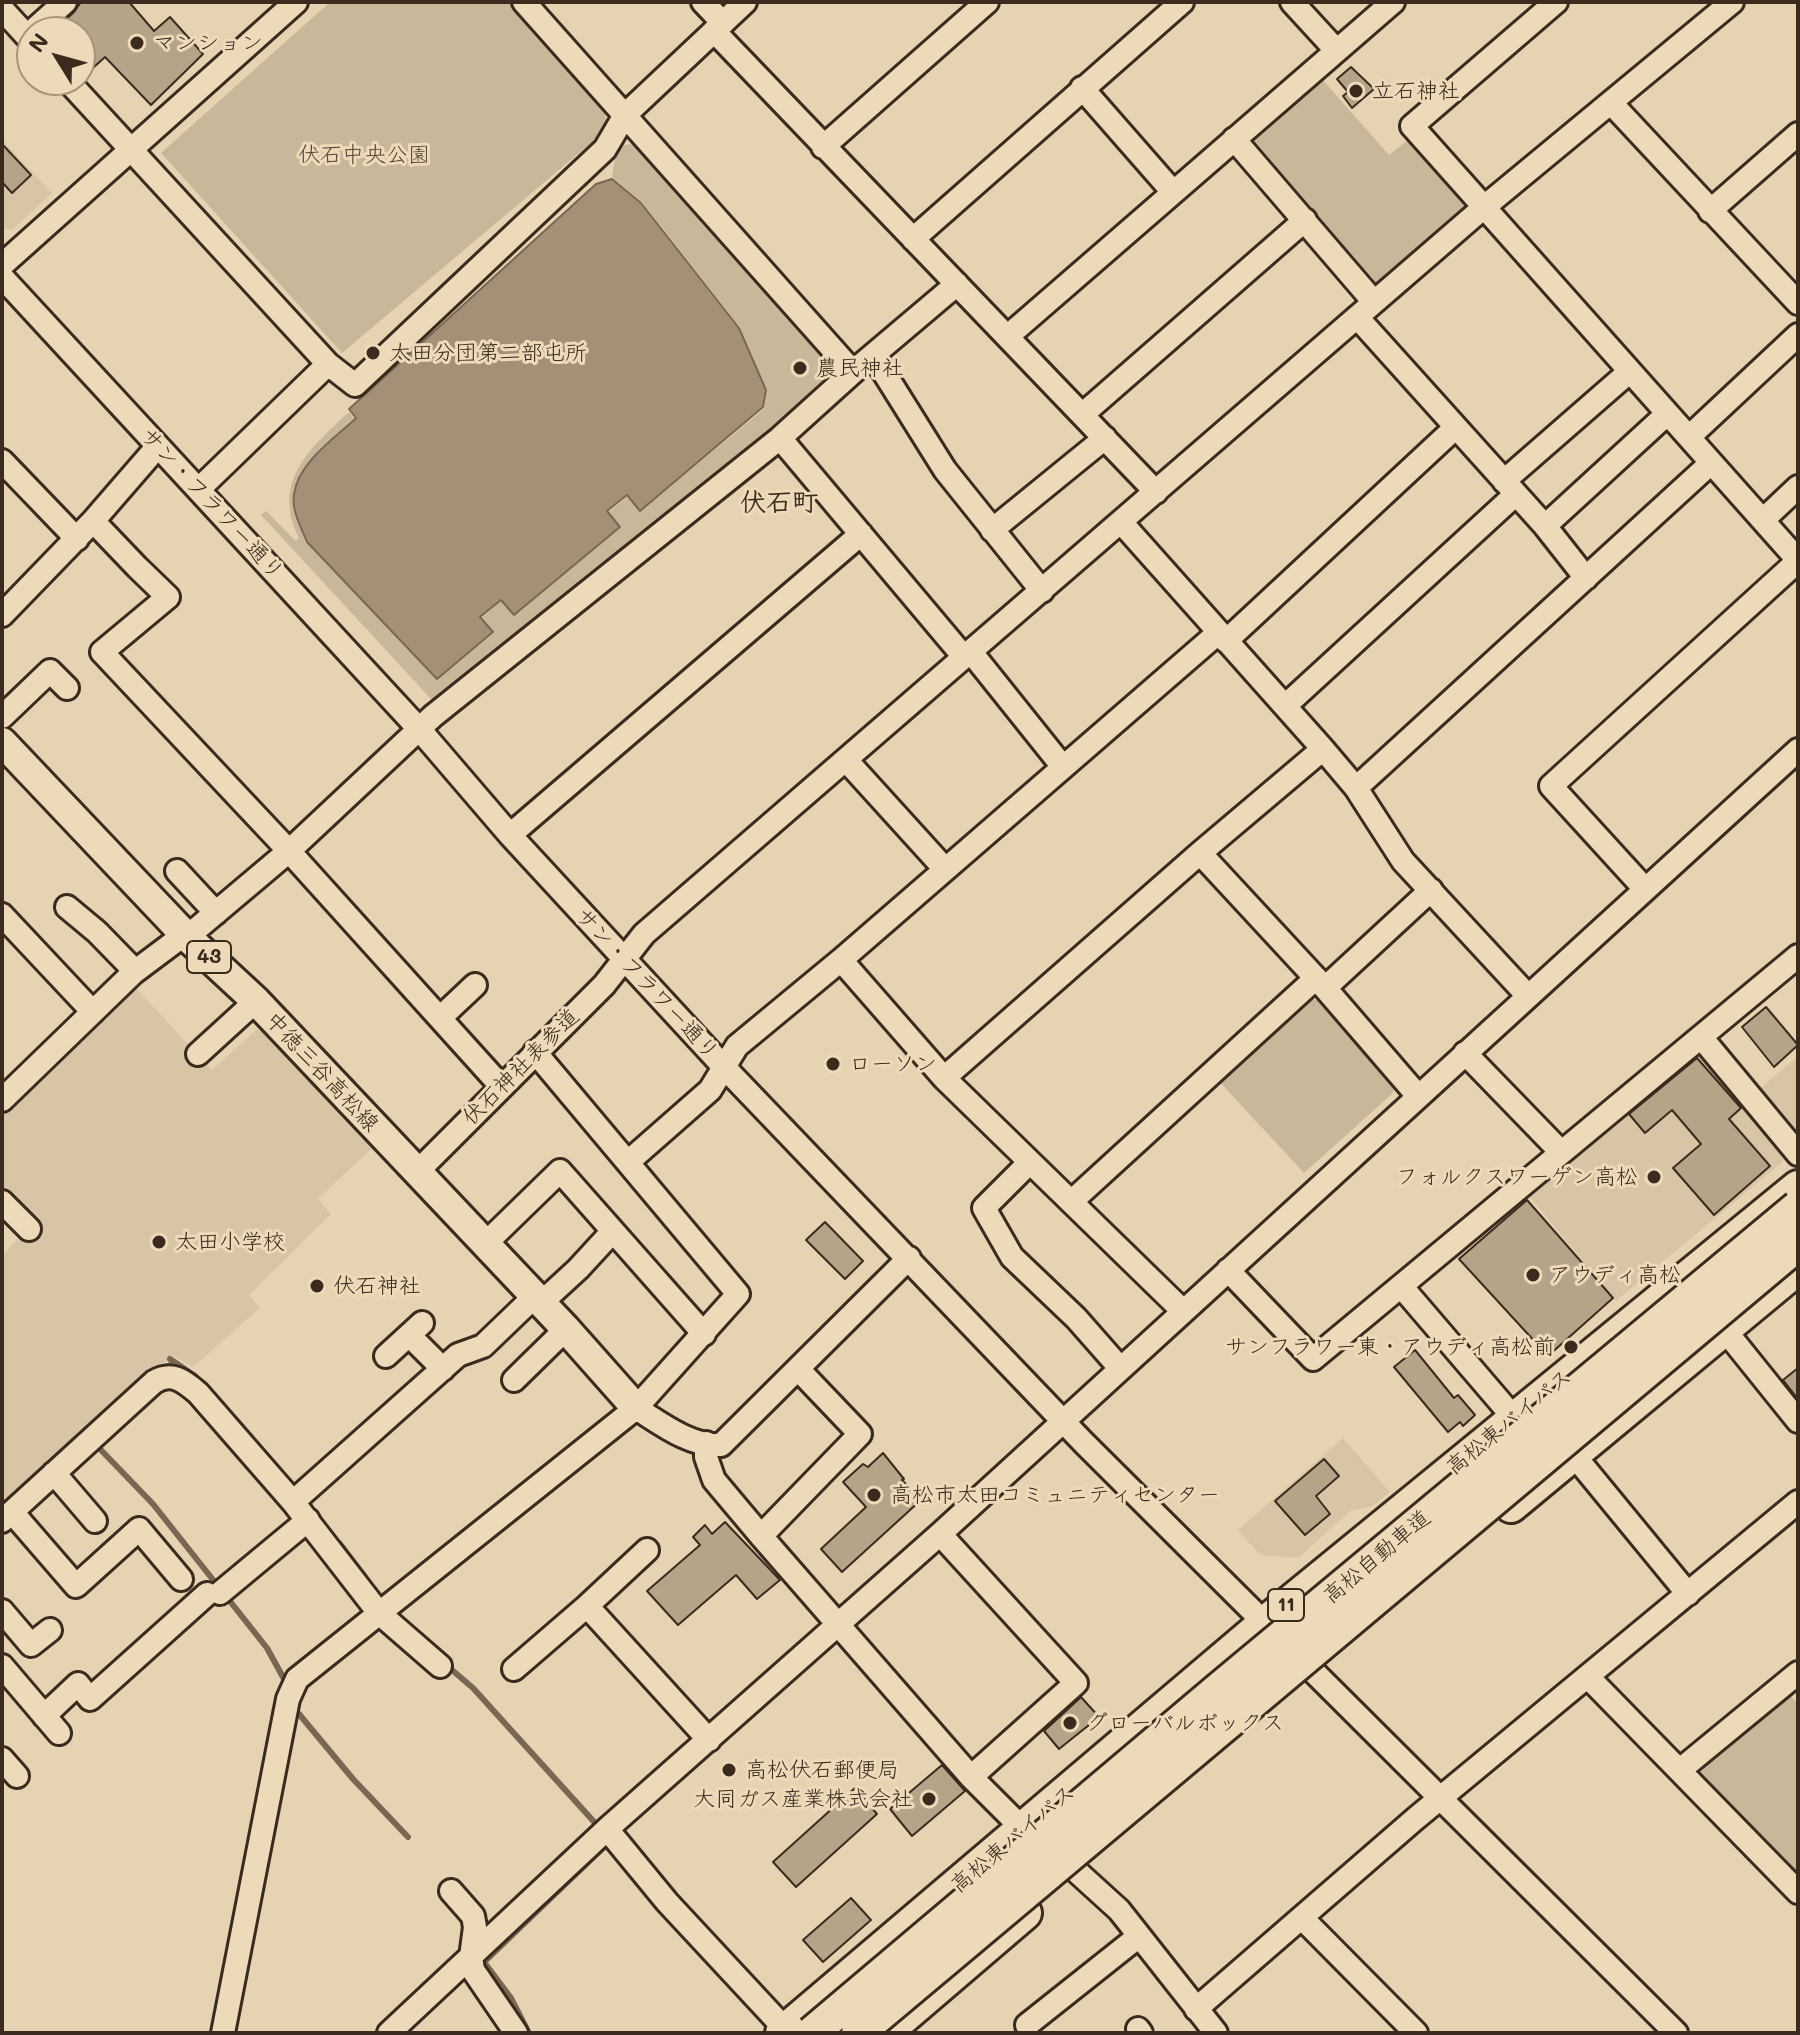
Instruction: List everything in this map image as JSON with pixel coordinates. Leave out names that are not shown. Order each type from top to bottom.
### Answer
[{"type":"highway","name":"高松東バイパス","points":[[793,2032],[1266,1622],[1798,1187]]},
{"type":"highway","name":"高松自動車道","points":[[793,2032],[1219,1689],[1798,1207]]},
{"type":"highway","name":"高松自動車道","points":[[858,2033],[1798,1244]]},
{"type":"highway","points":[[885,2033],[1312,1670],[1798,1268]]},
{"type":"main road","name":"中徳三谷高松線","points":[[5,752],[186,936],[256,1001],[566,1329],[636,1408]]},
{"type":"street","points":[[2,265],[296,2]]},
{"type":"street","points":[[524,2],[853,372]]},
{"type":"street","points":[[703,2],[718,27],[823,147],[1156,492]]},
{"type":"street","points":[[82,96],[328,364],[355,385],[605,149],[625,115],[745,2]]},
{"type":"street","points":[[823,147],[987,2]]},
{"type":"street","points":[[913,239],[1182,2]]},
{"type":"street","points":[[1292,2],[1336,50]]},
{"type":"street","points":[[1008,336],[1393,2]]},
{"type":"street","points":[[1556,2],[1532,10],[1412,126],[1798,560],[1551,786],[1645,889]]},
{"type":"street","name":"伏石神社表参道","points":[[416,1173],[604,985],[644,934],[1483,208],[1732,2]]},
{"type":"street","points":[[2,9],[16,25]]},
{"type":"street","points":[[1082,88],[1173,192]]},
{"type":"street","points":[[1612,104],[1798,303]]},
{"type":"street","points":[[1710,211],[1798,134]]},
{"type":"street","points":[[1234,139],[1374,302]]},
{"type":"street","points":[[1083,414],[1305,220]]},
{"type":"street","name":"サン・フラワー通り","points":[[2,277],[420,730],[510,835],[724,1067],[1063,1421],[1676,2033]]},
{"type":"street","points":[[2,1100],[135,971],[216,913],[289,851],[433,716],[780,438],[957,284]]},
{"type":"street","points":[[1357,317],[1545,526],[1586,578]]},
{"type":"street","points":[[1689,437],[1798,335]]},
{"type":"street","points":[[873,355],[945,470],[1042,591]]},
{"type":"street","points":[[199,489],[328,364]]},
{"type":"street","points":[[1285,706],[1629,372]]},
{"type":"street","points":[[1545,526],[1667,414]]},
{"type":"street","points":[[628,1162],[710,1090],[737,1046],[1063,767],[1222,637],[1455,428]]},
{"type":"street","points":[[780,438],[1063,767]]},
{"type":"street","points":[[992,530],[1105,438]]},
{"type":"street","points":[[5,606],[77,539],[158,446]]},
{"type":"street","points":[[2,461],[77,539]]},
{"type":"street","points":[[1356,788],[1711,463]]},
{"type":"street","points":[[1763,520],[1798,487]]},
{"type":"street","points":[[93,521],[168,597],[102,652],[289,851],[501,1086]]},
{"type":"street","points":[[1121,522],[1356,788],[1403,861],[1528,996]]},
{"type":"street","points":[[510,835],[861,534]]},
{"type":"street","points":[[2,717],[50,671],[67,688]]},
{"type":"street","points":[[944,1078],[1323,749]]},
{"type":"street","points":[[389,2033],[607,1829],[940,1534],[1798,750]]},
{"type":"street","points":[[846,760],[944,868]]},
{"type":"street","points":[[1200,853],[1320,983],[1418,1096]]},
{"type":"street","points":[[177,871],[216,913]]},
{"type":"street","points":[[1072,1201],[1431,890]]},
{"type":"street","points":[[67,907],[135,971]]},
{"type":"street","points":[[2,915],[93,1012]]},
{"type":"street","points":[[1228,1270],[1313,1359],[1798,956]]},
{"type":"street","points":[[841,960],[944,1078],[1183,1311]]},
{"type":"street","points":[[440,1018],[475,985]]},
{"type":"street","points":[[198,1054],[256,1001]]},
{"type":"street","points":[[1701,1037],[1798,1154]]},
{"type":"street","points":[[223,2033],[291,1688],[310,1668],[512,1510],[636,1408],[738,1294],[535,1052]]},
{"type":"street","points":[[1465,1053],[1561,1152]]},
{"type":"street","points":[[1030,1162],[984,1208],[1012,1257],[1076,1318],[1120,1368]]},
{"type":"street","points":[[485,1244],[560,1171],[704,1334]]},
{"type":"street","points":[[2,1202],[29,1229]]},
{"type":"street","points":[[293,1502],[458,1355],[483,1346],[578,1269],[613,1231]]},
{"type":"street","points":[[636,1408],[672,1431],[716,1446],[727,1441],[909,1258]]},
{"type":"street","points":[[1401,1286],[1514,1418]]},
{"type":"street","points":[[386,1356],[416,1329],[443,1369]]},
{"type":"street","points":[[514,1380],[566,1329]]},
{"type":"street","points":[[1724,1329],[1798,1421]]},
{"type":"street","points":[[761,1536],[860,1434],[798,1369]]},
{"type":"street","points":[[181,1579],[139,1529],[76,1586],[5,1517],[154,1382],[167,1376],[181,1379],[198,1393],[308,1520],[379,1613],[440,1666]]},
{"type":"street","points":[[706,1443],[706,1457],[714,1480],[971,1777],[1024,1830]]},
{"type":"street","points":[[1573,1454],[1688,1594]]},
{"type":"street","points":[[54,1473],[95,1521]]},
{"type":"street","points":[[1196,2009],[1439,1799],[1798,1502]]},
{"type":"street","points":[[2,1666],[51,1724],[78,1684],[90,1699],[214,1593],[308,1520]]},
{"type":"street","points":[[940,1534],[1076,1683],[971,1777]]},
{"type":"street","points":[[514,1669],[647,1550]]},
{"type":"street","points":[[587,1606],[709,1740]]},
{"type":"street","points":[[2,1611],[31,1645],[50,1630]]},
{"type":"street","points":[[1680,1770],[1798,1673]]},
{"type":"street","points":[[1589,1678],[1795,1884]]},
{"type":"street","points":[[2,1759],[17,1776]]},
{"type":"street","points":[[607,1829],[667,1902],[793,2032]]},
{"type":"street","points":[[1075,1870],[1119,1910],[1216,2033]]},
{"type":"street","points":[[451,1891],[473,1916],[473,1970],[516,2033]]},
{"type":"street","points":[[1302,1918],[1416,2033]]},
{"type":"street","points":[[1027,2025],[1139,1936]]},
{"type":"shaded area","points":[[2,140],[52,193],[13,229],[2,229]]},
{"type":"shaded area","points":[[612,179],[641,203],[739,328],[766,390],[763,407],[640,511],[627,495],[607,511],[620,527],[514,615],[501,600],[480,617],[493,632],[437,679],[307,542],[294,506],[297,483],[319,452],[356,418],[349,409],[596,184]]},
{"type":"shaded area","name":"太田小学校","points":[[134,986],[212,1070],[263,1024],[375,1145],[318,1199],[331,1214],[249,1295],[260,1308],[193,1367],[172,1355],[2,1507],[2,1255],[35,1222],[2,1189],[2,1111]]},
{"type":"shaded area","name":"フォルクスワーゲン高松","points":[[1697,1049],[1782,1151],[1782,1162],[1616,1301],[1526,1192]]},
{"type":"shaded area","points":[[1798,1056],[1798,1140],[1757,1091]]},
{"type":"shaded area","points":[[1343,1438],[1390,1492],[1372,1506],[1350,1511],[1298,1558],[1260,1555],[1238,1530]]},
{"type":"green space","name":"伏石中央公園","points":[[330,2],[508,2],[606,108],[605,131],[342,353],[161,153]]},
{"type":"green space","points":[[1321,78],[1389,155],[1412,137],[1465,200],[1468,213],[1384,285],[1371,281],[1250,139]]},
{"type":"green space","points":[[635,144],[836,366],[836,374],[441,700],[432,700],[261,515],[266,511],[296,541],[299,538],[291,518],[289,500],[292,483],[308,453],[349,412],[354,418],[318,451],[296,481],[292,504],[296,517],[306,542],[437,680],[494,633],[482,618],[501,601],[514,616],[621,527],[609,512],[627,497],[640,512],[764,409],[767,390],[740,327],[642,202],[612,177],[616,152],[624,145]]},
{"type":"green space","points":[[1307,999],[1318,1000],[1393,1084],[1393,1093],[1304,1173],[1217,1079]]},
{"type":"green space","points":[[1789,1694],[1798,1704],[1798,1867],[1789,1875],[1693,1773]]},
{"type":"building","name":"マンション","points":[[81,2],[129,2],[154,31],[170,17],[203,54],[151,105],[105,57],[96,65],[96,16],[70,16]]},
{"type":"building","points":[[1351,67],[1374,89],[1352,108],[1343,96],[1348,92],[1337,79]]},
{"type":"building","points":[[2,144],[31,175],[12,193],[2,182]]},
{"type":"building","points":[[1766,1007],[1798,1045],[1774,1067],[1742,1027]]},
{"type":"building","points":[[1697,1058],[1741,1108],[1729,1119],[1770,1166],[1714,1215],[1673,1168],[1701,1144],[1672,1110],[1645,1133],[1629,1114]]},
{"type":"building","name":"アウディ高松","points":[[1527,1200],[1613,1298],[1548,1356],[1459,1259]]},
{"type":"building","points":[[825,1222],[863,1261],[845,1279],[806,1240]]},
{"type":"building","points":[[1415,1350],[1454,1398],[1458,1395],[1475,1415],[1463,1426],[1460,1422],[1448,1432],[1394,1367]]},
{"type":"building","points":[[1798,1368],[1798,1399],[1783,1380]]},
{"type":"building","points":[[883,1453],[921,1500],[842,1572],[821,1549],[866,1507],[843,1482],[863,1464],[868,1467]]},
{"type":"building","points":[[1324,1459],[1339,1476],[1316,1496],[1330,1514],[1305,1535],[1275,1501]]},
{"type":"building","points":[[725,1522],[780,1580],[757,1599],[736,1575],[678,1625],[647,1591],[700,1545],[693,1537],[705,1525],[712,1534]]},
{"type":"building","points":[[1081,1697],[1099,1717],[1059,1749],[1044,1731]]},
{"type":"building","name":"大同ガス産業株式会社","points":[[942,1765],[965,1791],[912,1836],[890,1809]]},
{"type":"building","points":[[855,1788],[877,1814],[796,1887],[773,1862]]},
{"type":"building","points":[[851,1898],[871,1920],[823,1962],[803,1940]]},
{"type":"waterway","points":[[170,1359],[195,1376]]},
{"type":"waterway","points":[[161,1369],[176,1363]]},
{"type":"waterway","points":[[100,1449],[153,1504],[267,1648],[284,1679]]},
{"type":"waterway","points":[[340,1544],[365,1577]]},
{"type":"waterway","points":[[445,1664],[473,1688],[596,1824],[602,1819]]},
{"type":"waterway","points":[[299,1714],[353,1779],[408,1837]]},
{"type":"waterway","points":[[529,2033],[511,1998],[484,1962],[604,1847]]},
{"type":"place","name":"マンション","points":[[137,43]]},
{"type":"place","name":"立石神社","points":[[1356,91]]},
{"type":"place","name":"太田分団第二部屯所","points":[[373,353]]},
{"type":"place","name":"農民神社","points":[[800,368]]},
{"type":"place","name":"ローソン","points":[[833,1064]]},
{"type":"place","name":"フォルクスワーゲン高松","points":[[1654,1177]]},
{"type":"place","name":"太田小学校","points":[[159,1242]]},
{"type":"place","name":"アウディ高松","points":[[1533,1275]]},
{"type":"place","name":"伏石神社","points":[[317,1286]]},
{"type":"place","name":"サンフラワー東・アウディ高松前","points":[[1571,1347]]},
{"type":"place","name":"高松市太田コミュニティセンター","points":[[874,1495]]},
{"type":"place","name":"グローバルボックス","points":[[1070,1723]]},
{"type":"place","name":"高松伏石郵便局","points":[[729,1770]]},
{"type":"place","name":"大同ガス産業株式会社","points":[[929,1799]]},
{"type":"district","name":"伏石町","points":[[779,503]]}]
